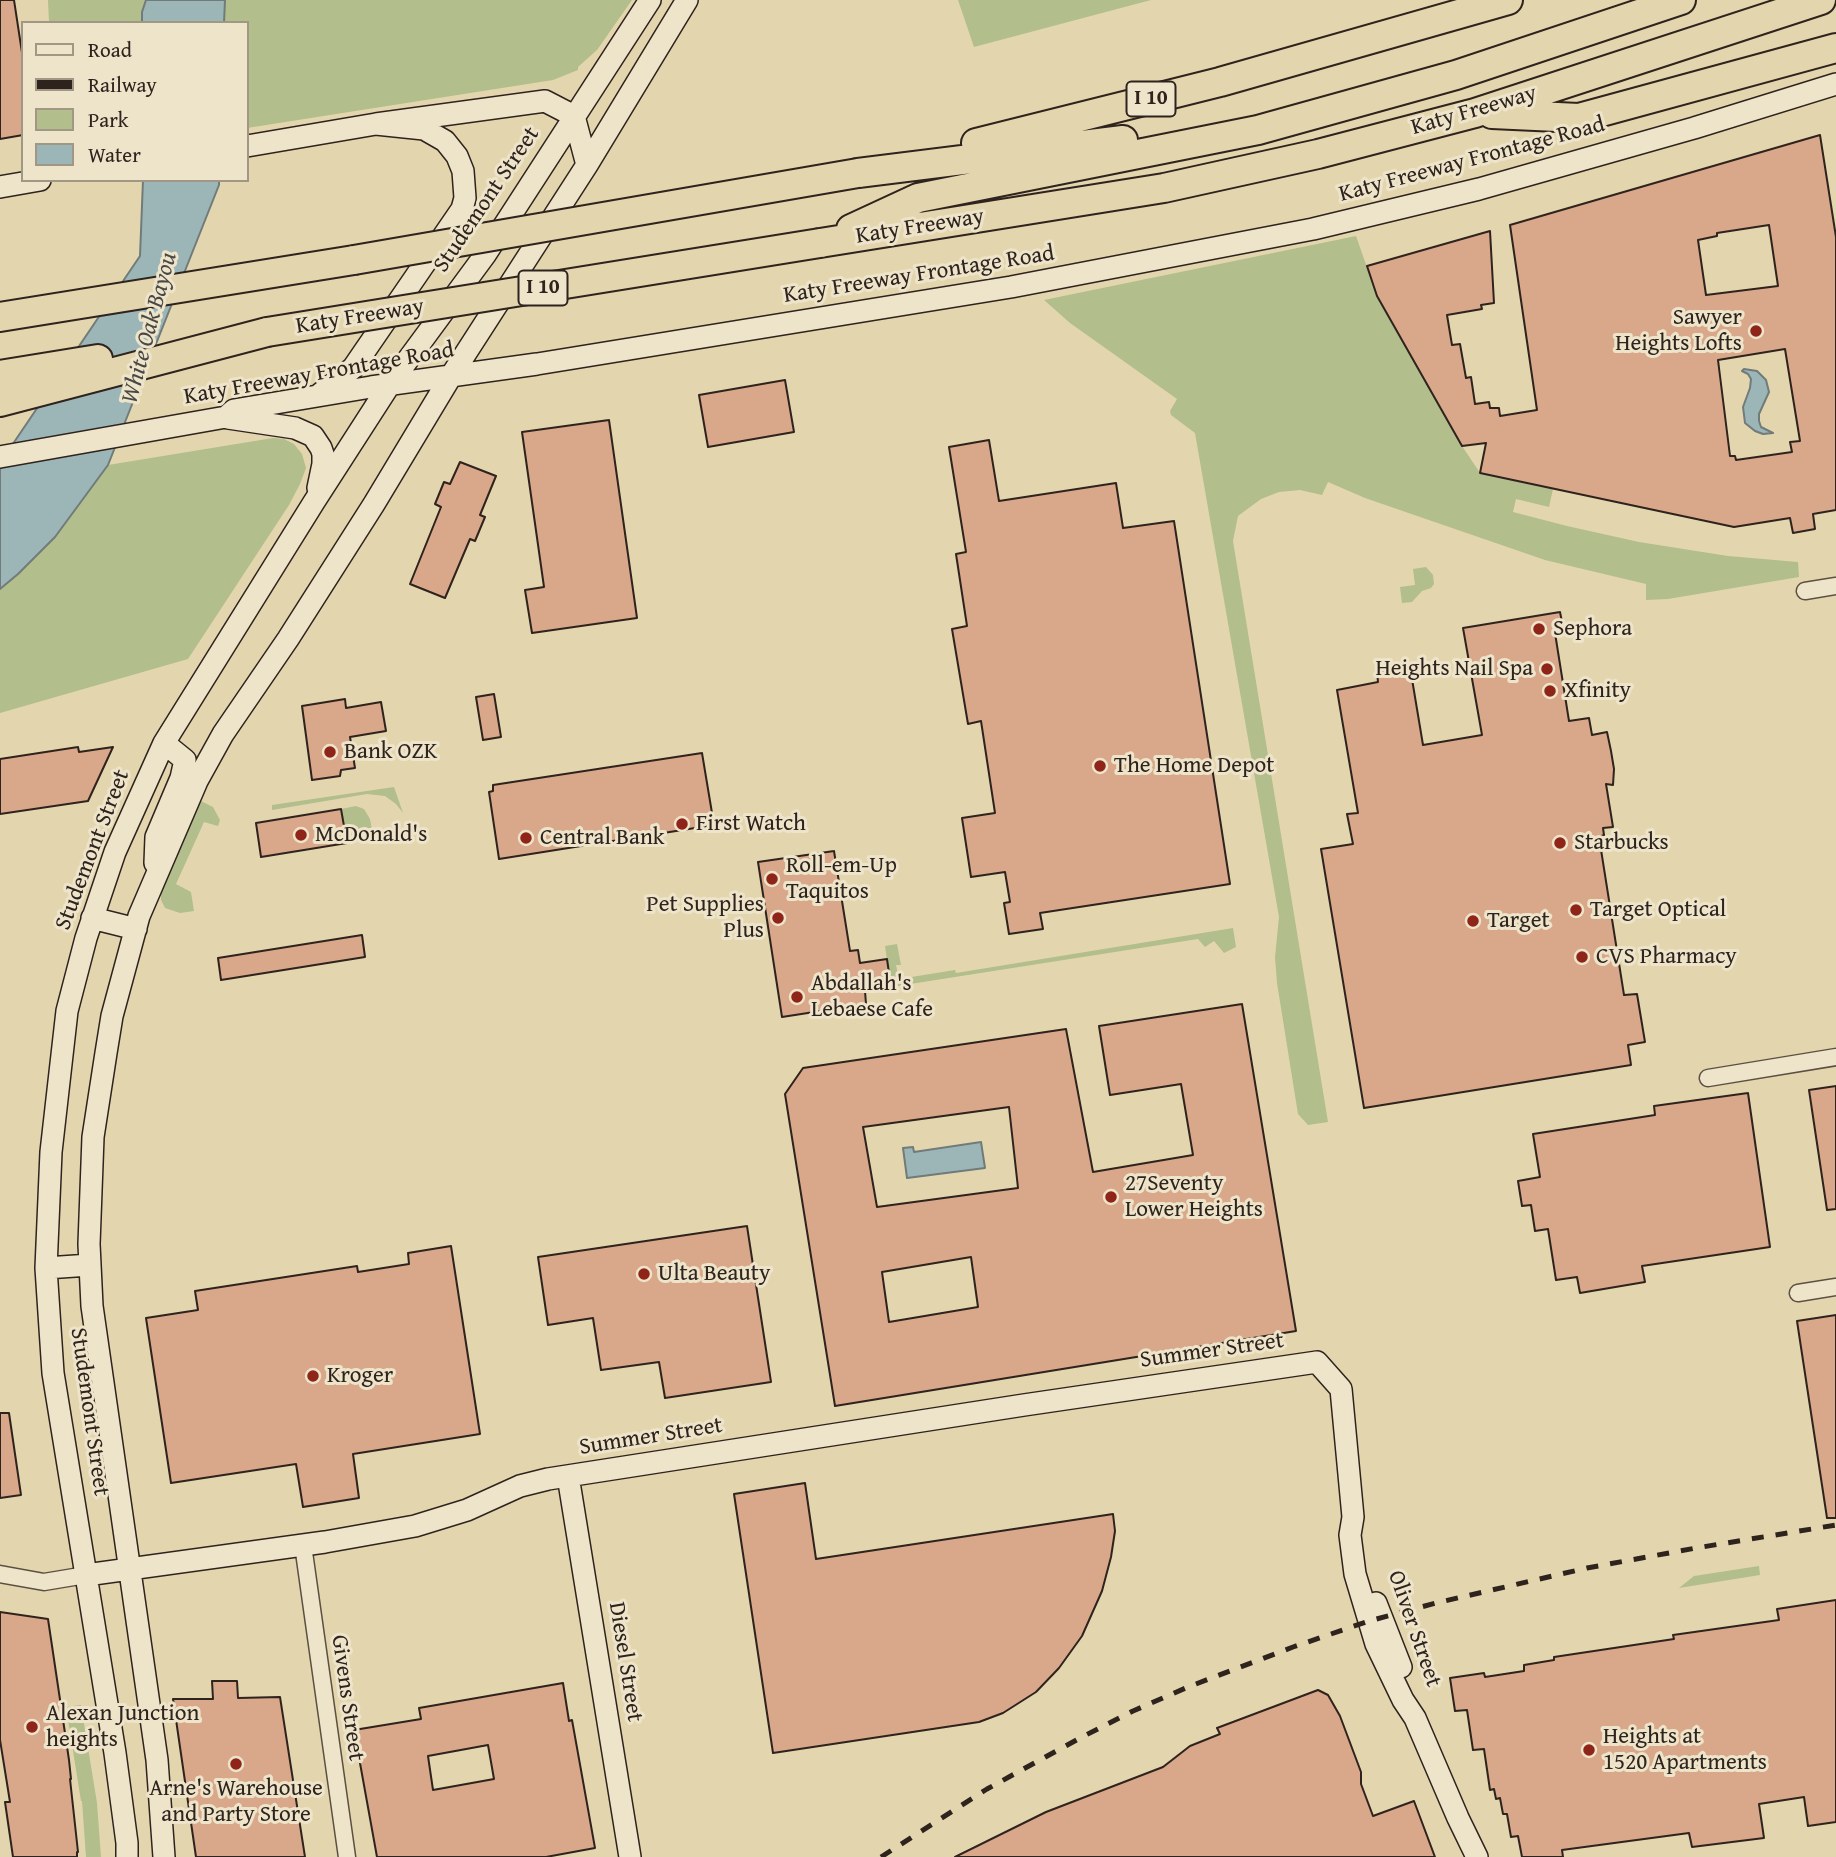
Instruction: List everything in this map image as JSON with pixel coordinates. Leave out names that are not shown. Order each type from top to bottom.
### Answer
[{"type":"highway","name":"I 10","points":[[0,317],[283,272],[858,173],[1220,82],[1508,0]]},
{"type":"highway","points":[[820,243],[918,198],[1258,130],[1681,0]]},
{"type":"highway","name":"Katy Freeway","points":[[0,375],[1164,188],[1318,154],[1471,114],[1821,0]]},
{"type":"highway","points":[[1471,114],[1579,118],[1836,48]]},
{"type":"highway","points":[[858,173],[1122,140],[1455,68]]},
{"type":"highway","points":[[0,299],[39,311]]},
{"type":"highway","points":[[0,401],[267,332]]},
{"type":"main road","name":"Studemont Street","points":[[127,1857],[115,1753],[53,1373],[46,1268],[51,1152],[67,1011],[92,918],[115,852],[164,743],[390,384],[485,255],[650,0]]},
{"type":"main road","name":"Studemont Street","points":[[164,1857],[157,1760],[92,1306],[89,1244],[93,1137],[112,1016],[136,929],[197,781],[223,734],[288,639],[374,504],[451,376],[587,165],[687,0]]},
{"type":"main road","name":"Katy Freeway Frontage Road","points":[[0,457],[226,417],[234,410],[1011,287],[1313,229],[1479,189],[1694,128],[1836,84]]},
{"type":"main road","points":[[248,146],[376,124],[545,101],[574,116],[587,165]]},
{"type":"main road","points":[[315,397],[353,368],[462,209],[465,186],[463,171],[457,156],[445,141],[424,129],[376,124]]},
{"type":"main road","points":[[0,187],[29,182]]},
{"type":"main road","points":[[226,417],[295,428],[313,436],[321,448],[323,464],[314,502]]},
{"type":"main road","points":[[153,883],[156,837],[181,778],[185,760],[164,743]]},
{"type":"main road","points":[[92,918],[136,929]]},
{"type":"main road","points":[[46,1268],[90,1265]]},
{"type":"main road","name":"Summer Street","points":[[86,1575],[303,1545],[415,1526],[467,1510],[520,1486],[568,1476],[1317,1362]]},
{"type":"main road","name":"Oliver Street","points":[[1317,1362],[1341,1389],[1353,1517],[1350,1535],[1355,1574],[1376,1643],[1403,1700],[1415,1718],[1477,1857]]},
{"type":"main road","name":"Diesel Street","points":[[568,1476],[630,1857]]},
{"type":"street","points":[[1805,591],[1836,586]]},
{"type":"street","points":[[1708,1077],[1836,1056]]},
{"type":"street","points":[[1798,1293],[1836,1287]]},
{"type":"street","name":"Givens Street","points":[[303,1545],[347,1857]]},
{"type":"street","name":"Summer Street","points":[[0,1574],[44,1582],[86,1575]]},
{"type":"green space","points":[[48,0],[632,0],[597,50],[578,70],[553,80],[248,128],[248,21],[49,21]]},
{"type":"green space","points":[[958,0],[1151,0],[974,47]]},
{"type":"green space","points":[[1356,236],[1377,296],[1480,473],[1553,489],[1549,507],[1516,499],[1513,512],[1639,542],[1728,556],[1798,562],[1799,577],[1668,599],[1646,600],[1646,584],[1545,560],[1365,498],[1328,482],[1322,495],[1300,490],[1279,492],[1261,499],[1238,516],[1233,541],[1328,1122],[1308,1125],[1298,1114],[1277,983],[1275,957],[1279,917],[1195,433],[1171,415],[1170,411],[1177,399],[1070,323],[1044,300]]},
{"type":"green space","points":[[273,438],[294,444],[302,454],[306,468],[300,484],[188,659],[0,713],[0,589],[55,537],[108,465]]},
{"type":"green space","points":[[1426,567],[1433,575],[1434,584],[1422,591],[1412,602],[1402,603],[1400,587],[1415,585],[1413,569]]},
{"type":"green space","points":[[394,787],[403,813],[385,796],[367,794],[272,810],[272,805]]},
{"type":"green space","points":[[201,801],[213,807],[220,820],[218,826],[204,822],[176,884],[191,892],[194,911],[180,913],[165,908],[161,894],[181,839]]},
{"type":"green space","points":[[356,806],[364,809],[372,830],[370,838],[347,843],[341,809]]},
{"type":"green space","points":[[1233,928],[1236,947],[1224,953],[1214,941],[1205,947],[1198,939],[891,987],[885,946],[897,944],[901,965],[896,965],[899,979],[955,970],[956,973]]},
{"type":"green space","points":[[1759,1566],[1760,1575],[1679,1588],[1694,1576]]},
{"type":"green space","points":[[81,1705],[97,1803],[101,1857],[86,1857],[82,1801],[66,1707]]},
{"type":"water","points":[[146,0],[225,0],[224,21],[142,21]]},
{"type":"water","name":"White Oak Bayou","points":[[143,182],[219,182],[108,465],[55,537],[0,589],[0,463],[140,256]]},
{"type":"water","points":[[1742,371],[1757,371],[1766,380],[1769,392],[1759,414],[1759,421],[1761,427],[1773,433],[1763,434],[1745,423],[1743,407],[1751,379]]},
{"type":"water","points":[[981,1142],[985,1168],[907,1178],[903,1148],[913,1147],[914,1152]]},
{"type":"building","points":[[0,0],[14,0],[21,46],[21,135],[0,139]]},
{"type":"building","name":"Sawyer Heights Lofts","points":[[1820,135],[1836,237],[1836,510],[1813,514],[1815,529],[1793,533],[1790,518],[1734,527],[1480,473],[1486,443],[1462,446],[1377,296],[1367,266],[1490,231],[1494,303],[1481,305],[1482,309],[1447,315],[1452,345],[1460,344],[1466,378],[1471,377],[1475,404],[1489,402],[1490,408],[1499,408],[1500,416],[1537,410],[1510,225]],"holes":[[[1769,225],[1778,286],[1706,295],[1698,240],[1717,236],[1717,233]],[[1785,349],[1800,441],[1790,442],[1792,452],[1736,460],[1735,456],[1730,456],[1718,360]]]},
{"type":"building","points":[[785,380],[794,432],[708,447],[699,395]]},
{"type":"building","points":[[609,420],[637,618],[532,633],[525,590],[544,587],[522,432]]},
{"type":"building","name":"The Home Depot","points":[[989,440],[999,501],[1116,483],[1123,528],[1174,521],[1230,884],[1040,913],[1043,929],[1009,934],[1004,903],[1010,902],[1005,872],[971,877],[962,818],[995,813],[981,721],[968,724],[952,629],[967,626],[956,554],[966,552],[949,447]]},
{"type":"building","points":[[460,462],[496,476],[480,515],[485,517],[475,541],[470,539],[445,598],[410,584],[441,507],[435,504],[444,482],[450,484]]},
{"type":"building","name":"Target","points":[[1560,612],[1564,632],[1555,633],[1569,721],[1589,718],[1592,735],[1607,732],[1611,751],[1613,785],[1606,784],[1613,827],[1603,828],[1604,835],[1599,837],[1624,995],[1637,994],[1645,1042],[1628,1045],[1631,1065],[1364,1108],[1321,849],[1353,844],[1347,814],[1358,813],[1337,690],[1378,682],[1377,672],[1410,667],[1423,745],[1482,735],[1463,628]]},
{"type":"building","points":[[494,694],[501,737],[483,740],[476,697]]},
{"type":"building","name":"Bank OZK","points":[[345,699],[346,708],[381,702],[386,731],[350,737],[355,768],[341,770],[340,776],[312,780],[302,706]]},
{"type":"building","points":[[78,747],[79,752],[113,747],[88,801],[0,814],[0,759]]},
{"type":"building","points":[[702,753],[714,825],[499,859],[489,792],[493,791],[493,785]]},
{"type":"building","name":"McDonald's","points":[[341,809],[347,843],[261,857],[256,823]]},
{"type":"building","points":[[834,851],[850,951],[858,950],[860,963],[887,959],[891,987],[865,991],[866,1004],[782,1017],[758,862]]},
{"type":"building","points":[[362,935],[365,957],[221,980],[218,958]]},
{"type":"building","name":"27Seventy Lower Heights","points":[[1242,1004],[1296,1331],[835,1406],[785,1094],[803,1068],[1066,1029],[1093,1172],[1193,1155],[1181,1084],[1110,1095],[1099,1026]],"holes":[[[1009,1107],[1018,1188],[877,1207],[863,1127]],[[971,1257],[978,1307],[889,1322],[882,1272]]]},
{"type":"building","points":[[1836,1086],[1836,1209],[1827,1210],[1809,1090]]},
{"type":"building","points":[[1748,1093],[1770,1247],[1642,1266],[1645,1282],[1580,1293],[1577,1277],[1556,1280],[1548,1229],[1535,1231],[1531,1205],[1522,1206],[1518,1181],[1540,1177],[1533,1134],[1655,1115],[1654,1106]]},
{"type":"building","points":[[747,1226],[771,1382],[665,1398],[659,1362],[601,1370],[593,1318],[548,1325],[538,1257]]},
{"type":"building","name":"Kroger","points":[[451,1246],[480,1434],[353,1454],[359,1498],[303,1507],[296,1464],[171,1483],[146,1318],[198,1310],[195,1291],[357,1266],[358,1272],[409,1264],[408,1253]]},
{"type":"building","points":[[1836,1315],[1836,1518],[1827,1518],[1797,1321]]},
{"type":"building","points":[[0,1413],[9,1413],[21,1495],[0,1498]]},
{"type":"building","points":[[805,1483],[816,1559],[1113,1514],[1115,1531],[1111,1557],[1102,1591],[1082,1636],[1059,1668],[1036,1692],[1003,1713],[979,1722],[773,1753],[734,1494]]},
{"type":"building","points":[[1836,1600],[1836,1822],[1808,1826],[1804,1797],[1759,1804],[1764,1838],[1692,1847],[1689,1833],[1562,1850],[1563,1857],[1522,1857],[1518,1836],[1511,1837],[1507,1814],[1503,1814],[1500,1798],[1496,1799],[1494,1789],[1490,1790],[1484,1749],[1473,1750],[1467,1710],[1455,1711],[1450,1678],[1484,1673],[1485,1677],[1524,1671],[1524,1665],[1554,1660],[1554,1657],[1674,1639],[1673,1635],[1779,1620],[1777,1609]]},
{"type":"building","name":"Alexan Junction heights","points":[[0,1612],[48,1619],[69,1760],[77,1857],[13,1857],[5,1802],[10,1802],[0,1740]]},
{"type":"building","name":"Arne's Warehouse and Party Store","points":[[212,1681],[237,1681],[238,1698],[280,1697],[305,1857],[196,1857],[173,1699],[213,1699]]},
{"type":"building","points":[[563,1683],[595,1848],[546,1857],[377,1857],[354,1730],[421,1719],[419,1708]],"holes":[[[488,1745],[494,1779],[433,1790],[428,1756]]]},
{"type":"building","points":[[1318,1690],[1328,1695],[1340,1716],[1361,1772],[1361,1784],[1373,1816],[1414,1801],[1435,1857],[955,1857],[1046,1812],[1163,1767],[1190,1746],[1220,1734],[1217,1728]]},
{"type":"railway","points":[[881,1857],[987,1789],[1133,1711],[1293,1647],[1369,1621],[1587,1568],[1836,1525]]},
{"type":"place","name":"Sawyer Heights Lofts","points":[[1756,331]]},
{"type":"place","name":"Sephora","points":[[1539,629]]},
{"type":"place","name":"Heights Nail Spa","points":[[1547,669]]},
{"type":"place","name":"Xfinity","points":[[1550,691]]},
{"type":"place","name":"Bank OZK","points":[[330,752]]},
{"type":"place","name":"The Home Depot","points":[[1100,766]]},
{"type":"place","name":"First Watch","points":[[682,824]]},
{"type":"place","name":"McDonald's","points":[[301,835]]},
{"type":"place","name":"Central Bank","points":[[526,838]]},
{"type":"place","name":"Starbucks","points":[[1560,843]]},
{"type":"place","name":"Roll-em-Up Taquitos","points":[[772,879]]},
{"type":"place","name":"Target Optical","points":[[1576,910]]},
{"type":"place","name":"Pet Supplies Plus","points":[[778,918]]},
{"type":"place","name":"Target","points":[[1473,921]]},
{"type":"place","name":"CVS Pharmacy","points":[[1582,957]]},
{"type":"place","name":"Abdallah's Lebaese Cafe","points":[[797,997]]},
{"type":"place","name":"27Seventy Lower Heights","points":[[1111,1197]]},
{"type":"place","name":"Ulta Beauty","points":[[644,1274]]},
{"type":"place","name":"Kroger","points":[[313,1376]]},
{"type":"place","name":"Alexan Junction heights","points":[[32,1727]]},
{"type":"place","name":"Heights at 1520 Apartments","points":[[1589,1750]]},
{"type":"place","name":"Arne's Warehouse and Party Store","points":[[236,1764]]}]
